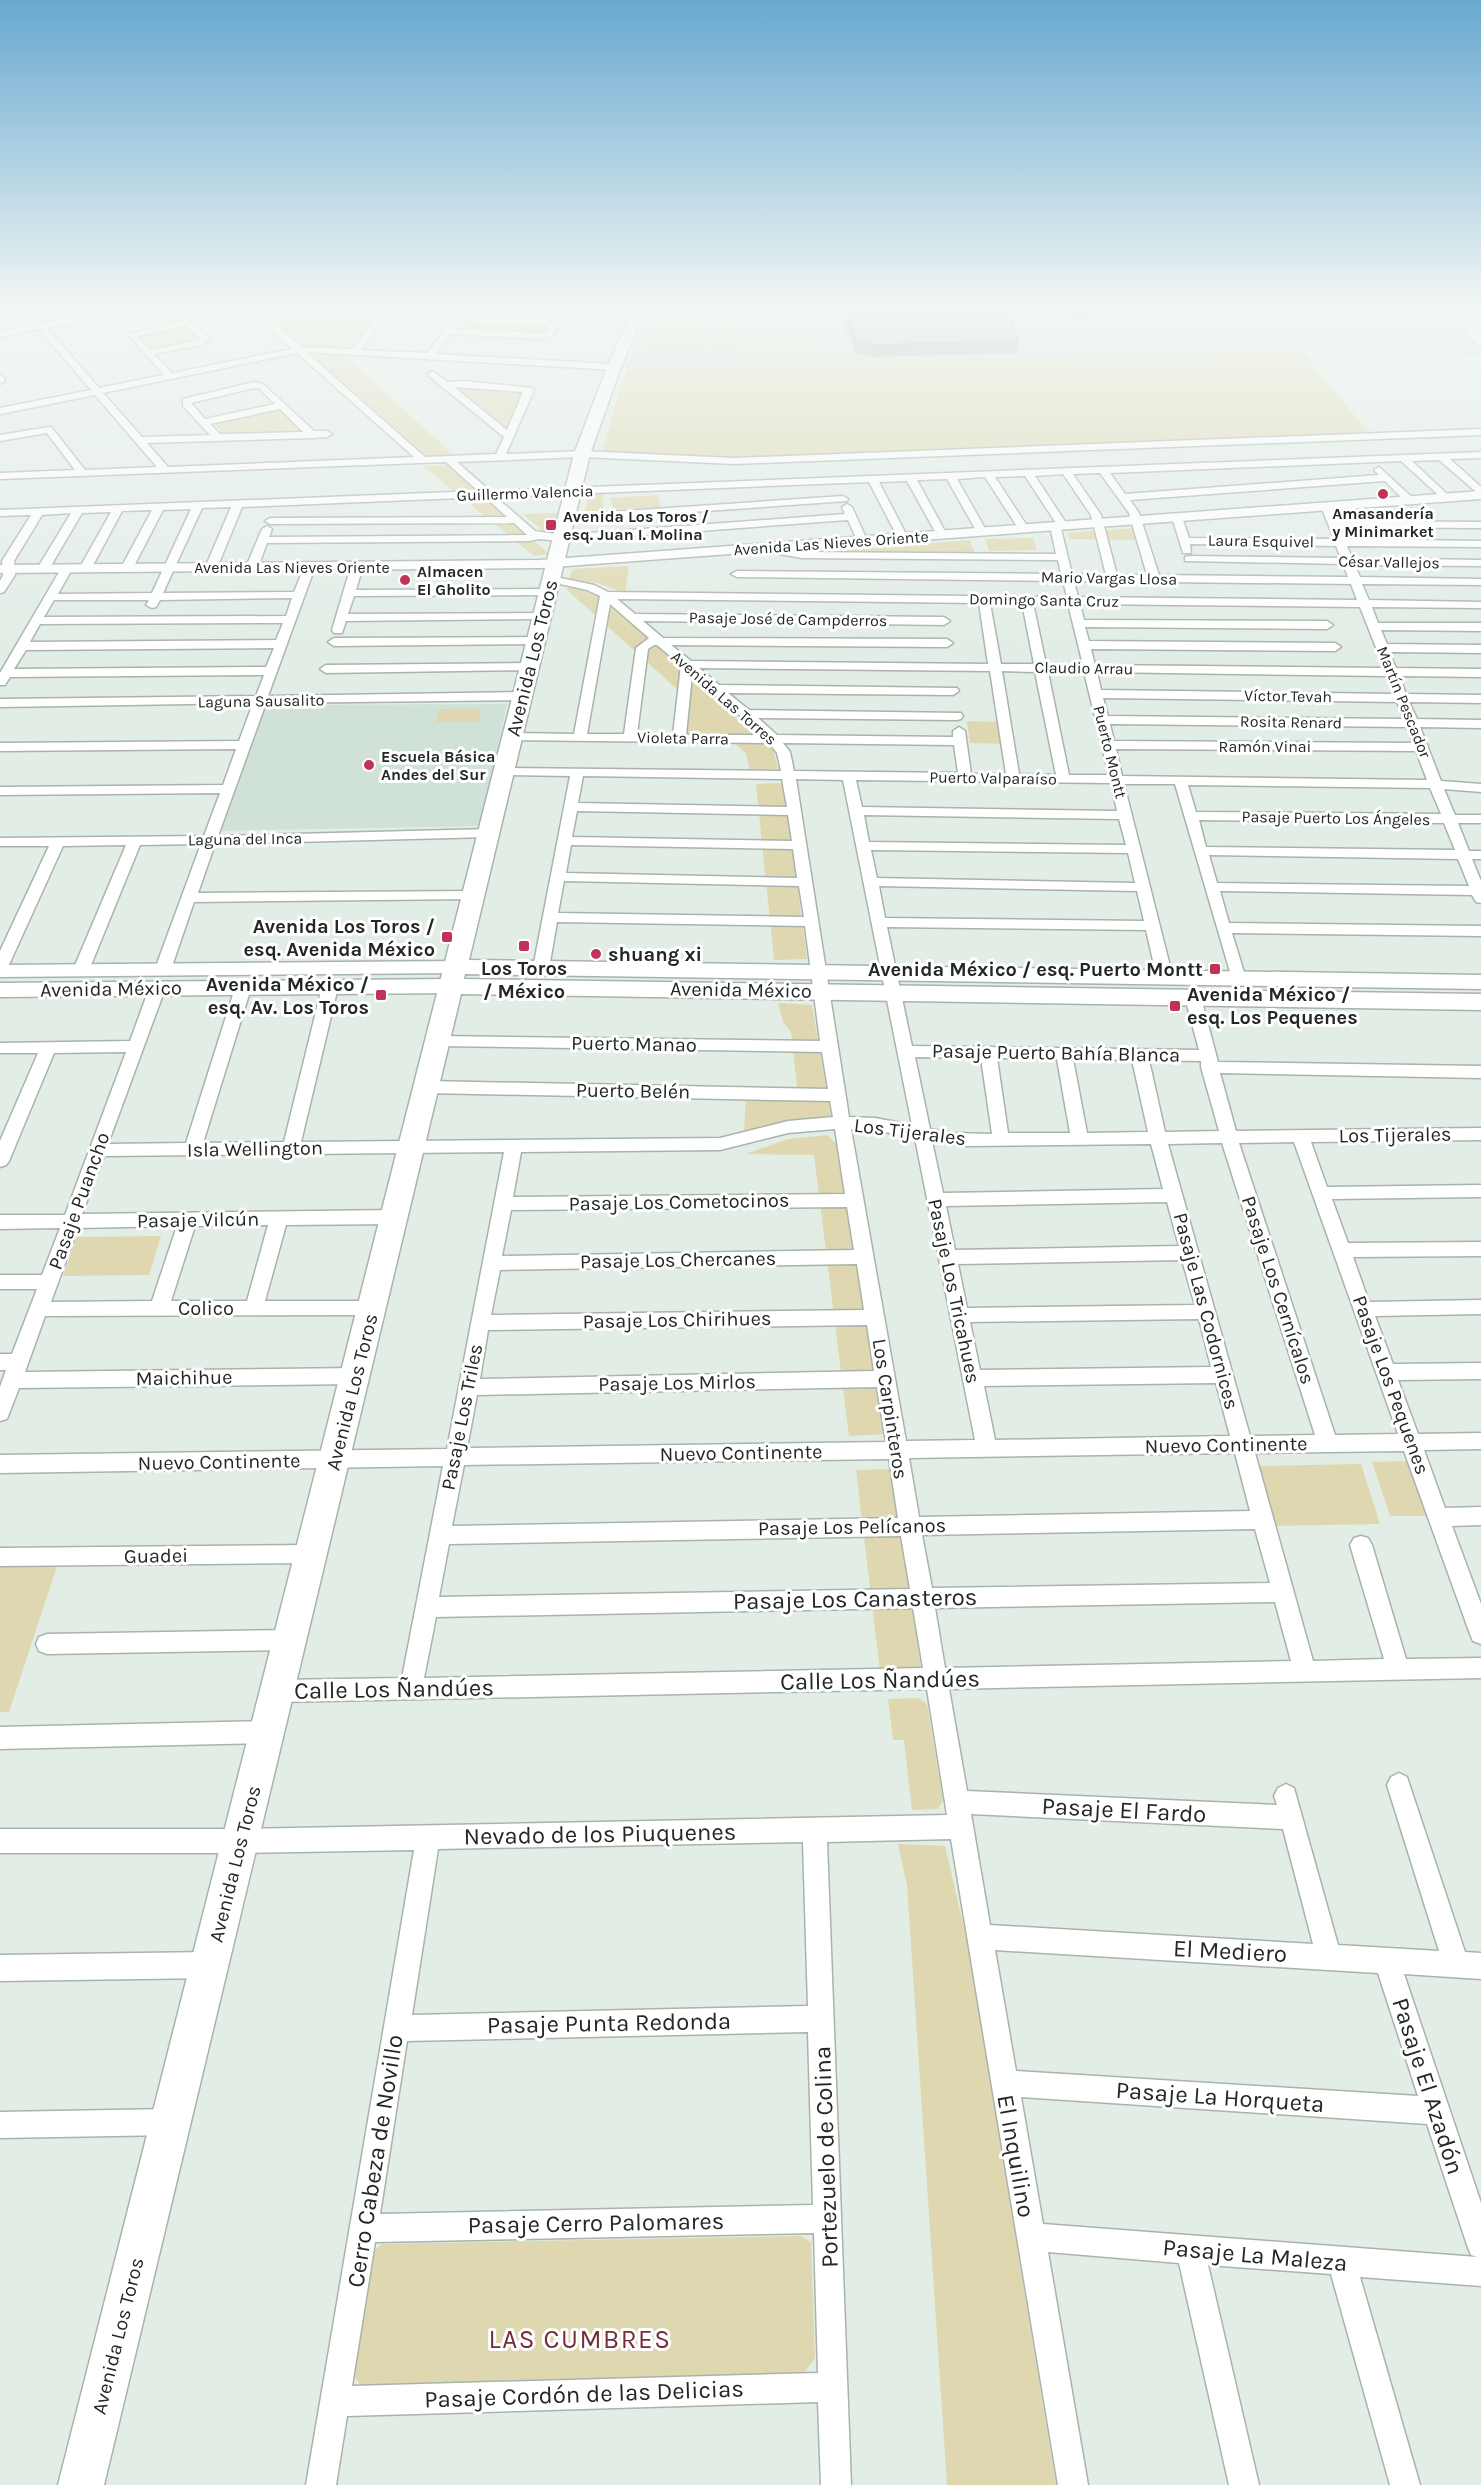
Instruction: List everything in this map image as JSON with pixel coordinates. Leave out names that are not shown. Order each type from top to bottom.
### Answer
[{"type":"main road","name":"Avenida Los Toros","points":[[81,2485],[428,1088],[566,518],[582,454],[594,422]]},
{"type":"main road","name":"Avenida México","points":[[455,976],[541,968],[820,982]]},
{"type":"main road","name":"Avenida México","points":[[455,976],[891,983],[1165,978],[1481,982]]},
{"type":"main road","name":"Avenida México","points":[[891,983],[1193,998],[1481,1002]]},
{"type":"street","points":[[124,422],[165,470]]},
{"type":"street","points":[[203,422],[218,438]]},
{"type":"street","points":[[299,422],[312,435]]},
{"type":"street","points":[[380,422],[423,460]]},
{"type":"street","points":[[491,422],[509,436]]},
{"type":"street","points":[[500,457],[515,422]]},
{"type":"street","points":[[0,438],[50,430],[82,473]]},
{"type":"street","points":[[0,462],[5,476],[582,454],[722,461],[1481,432]]},
{"type":"street","points":[[139,440],[327,434]]},
{"type":"street","name":"Guillermo Valencia","points":[[0,513],[1481,455]]},
{"type":"street","points":[[1442,457],[1481,494]]},
{"type":"street","points":[[1403,458],[1445,498]]},
{"type":"street","points":[[448,459],[531,533],[538,536]]},
{"type":"street","points":[[1368,460],[1410,500]]},
{"type":"street","points":[[1103,470],[1137,520],[1154,578]]},
{"type":"street","points":[[1066,472],[1096,515],[1112,578]]},
{"type":"street","points":[[1028,473],[1059,526]]},
{"type":"street","points":[[989,474],[1024,529]]},
{"type":"street","points":[[950,476],[982,532]]},
{"type":"street","points":[[911,478],[942,535]]},
{"type":"street","points":[[1123,497],[1386,478]]},
{"type":"street","points":[[873,479],[903,538]]},
{"type":"street","points":[[835,481],[862,540]]},
{"type":"street","name":"Avenida Las Nieves Oriente","points":[[4,569],[357,566],[552,578],[738,550],[1481,494]]},
{"type":"street","points":[[566,518],[843,500]]},
{"type":"street","points":[[252,567],[278,502]]},
{"type":"street","points":[[211,568],[238,504]]},
{"type":"street","points":[[134,645],[198,506]]},
{"type":"street","name":"Martín Pescador","points":[[1326,506],[1480,894]]},
{"type":"street","points":[[127,568],[159,507]]},
{"type":"street","points":[[85,569],[118,508]]},
{"type":"street","points":[[43,569],[78,510]]},
{"type":"street","points":[[0,590],[9,575],[4,569],[38,512]]},
{"type":"street","points":[[263,540],[529,538],[538,536],[562,538],[851,517]]},
{"type":"street","points":[[1177,517],[1195,579]]},
{"type":"street","points":[[270,521],[516,520]]},
{"type":"street","points":[[1333,524],[1481,525]]},
{"type":"street","name":"Puerto Montt","points":[[1059,526],[1062,557],[1072,600],[1165,978]]},
{"type":"street","name":"Laura Esquivel","points":[[1184,541],[1481,544]]},
{"type":"street","points":[[762,548],[808,555],[1062,557]]},
{"type":"street","points":[[735,596],[738,550]]},
{"type":"street","name":"César Vallejos","points":[[1190,559],[1481,563]]},
{"type":"street","points":[[325,670],[357,566]]},
{"type":"street","name":"Pasaje Puancho","points":[[0,1413],[10,1368],[39,1309],[73,1221],[309,567]]},
{"type":"street","points":[[3,678],[66,569]]},
{"type":"street","name":"Mario Vargas Llosa","points":[[737,574],[1481,582]]},
{"type":"street","name":"Avenida Las Torres","points":[[349,593],[552,578],[590,587],[606,595],[746,714],[775,740],[783,752],[806,882],[820,982]]},
{"type":"street","points":[[50,597],[299,595]]},
{"type":"street","points":[[580,737],[606,595]]},
{"type":"street","name":"Domingo Santa Cruz","points":[[606,595],[1481,605]]},
{"type":"street","points":[[941,599],[965,777]]},
{"type":"street","points":[[984,599],[1012,778]]},
{"type":"street","points":[[1027,600],[1063,778]]},
{"type":"street","points":[[1319,603],[1344,672]]},
{"type":"street","points":[[342,618],[543,616]]},
{"type":"street","name":"Pasaje José de Campderros","points":[[632,617],[944,621]]},
{"type":"street","points":[[36,621],[290,619]]},
{"type":"street","points":[[1078,623],[1328,625]]},
{"type":"street","points":[[1374,626],[1481,627]]},
{"type":"street","points":[[630,738],[642,648],[646,643],[657,639],[947,643]]},
{"type":"street","points":[[325,670],[536,641]]},
{"type":"street","points":[[22,646],[281,644]]},
{"type":"street","points":[[1083,645],[1335,647]]},
{"type":"street","points":[[1383,648],[1481,649]]},
{"type":"street","points":[[679,738],[687,665]]},
{"type":"street","name":"Claudio Arrau","points":[[687,665],[1481,673]]},
{"type":"street","points":[[325,670],[530,667]]},
{"type":"street","name":"Laguna Sausalito","points":[[0,703],[260,701],[325,670],[523,696]]},
{"type":"street","points":[[3,678],[271,671]]},
{"type":"street","points":[[717,689],[953,692]]},
{"type":"street","name":"Víctor Tevah","points":[[1096,694],[1481,699]]},
{"type":"street","points":[[746,714],[957,716]]},
{"type":"street","name":"Rosita Renard","points":[[1102,720],[1481,725]]},
{"type":"street","name":"Violeta Parra","points":[[513,737],[960,741]]},
{"type":"street","points":[[0,747],[244,745]]},
{"type":"street","name":"Ramón Vinai","points":[[1108,745],[1422,747]]},
{"type":"street","name":"Puerto Valparaíso","points":[[505,771],[1436,784],[1481,788]]},
{"type":"street","points":[[541,968],[577,772]]},
{"type":"street","name":"Pasaje Los Tricahues","points":[[849,776],[987,1449]]},
{"type":"street","points":[[1180,780],[1238,979]]},
{"type":"street","points":[[0,791],[228,789]]},
{"type":"street","points":[[571,807],[794,811]]},
{"type":"street","points":[[856,811],[1125,815]]},
{"type":"street","name":"Pasaje Puerto Los Ángeles","points":[[1190,816],[1481,819]]},
{"type":"street","name":"Laguna del Inca","points":[[0,842],[210,840],[490,832]]},
{"type":"street","points":[[81,970],[135,841]]},
{"type":"street","points":[[564,841],[800,845]]},
{"type":"street","points":[[0,969],[58,842]]},
{"type":"street","points":[[864,846],[1133,849]]},
{"type":"street","points":[[1200,851],[1481,855]]},
{"type":"street","points":[[558,878],[806,882]]},
{"type":"street","points":[[871,882],[1143,887]]},
{"type":"street","points":[[1211,887],[1480,894]]},
{"type":"street","points":[[189,898],[475,895]]},
{"type":"street","points":[[550,917],[812,922]]},
{"type":"street","points":[[879,922],[1152,926]]},
{"type":"street","points":[[1223,928],[1481,931]]},
{"type":"street","name":"Avenida México","points":[[0,969],[81,970],[243,988],[330,987],[455,976]]},
{"type":"street","name":"Avenida México","points":[[0,990],[160,979],[455,976]]},
{"type":"street","name":"Los Carpinteros","points":[[820,982],[958,1814]]},
{"type":"street","points":[[291,1149],[330,987]]},
{"type":"street","points":[[192,1150],[243,988]]},
{"type":"street","points":[[1193,998],[1229,1137]]},
{"type":"street","name":"Puerto Manao","points":[[439,1041],[830,1047]]},
{"type":"street","points":[[0,1048],[136,1046]]},
{"type":"street","points":[[0,1161],[48,1047]]},
{"type":"street","name":"Pasaje Puerto Bahía Blanca","points":[[905,1051],[1139,1054],[1208,1061],[1481,1072]]},
{"type":"street","points":[[988,1052],[1001,1140]]},
{"type":"street","points":[[1064,1053],[1080,1139]]},
{"type":"street","name":"Pasaje Las Codornices","points":[[1139,1054],[1158,1138],[1305,1672]]},
{"type":"street","name":"Puerto Belén","points":[[428,1088],[838,1095]]},
{"type":"street","name":"Los Tijerales","points":[[413,1148],[720,1144],[744,1140],[789,1126],[842,1124],[882,1124],[956,1140],[1481,1134]]},
{"type":"street","name":"Pasaje Los Pequenes","points":[[1300,1136],[1439,1517],[1473,1588],[1481,1634]]},
{"type":"street","name":"Pasaje Los Cernícalos","points":[[1229,1137],[1328,1443]]},
{"type":"street","name":"Pasaje Los Triles","points":[[411,1689],[514,1146]]},
{"type":"street","name":"Isla Wellington","points":[[98,1150],[413,1148]]},
{"type":"street","points":[[1321,1193],[1481,1191]]},
{"type":"street","points":[[935,1200],[1174,1195]]},
{"type":"street","name":"Pasaje Los Cometocinos","points":[[503,1204],[855,1200]]},
{"type":"street","name":"Pasaje Vilcún","points":[[0,1222],[395,1217]]},
{"type":"street","points":[[254,1308],[279,1219]]},
{"type":"street","points":[[159,1308],[188,1220]]},
{"type":"street","points":[[1341,1250],[1481,1249]]},
{"type":"street","points":[[947,1257],[1190,1253]]},
{"type":"street","name":"Pasaje Los Chercanes","points":[[492,1263],[865,1257]]},
{"type":"street","points":[[0,1282],[49,1282]]},
{"type":"street","points":[[1363,1309],[1481,1307]]},
{"type":"street","name":"Colico","points":[[39,1309],[373,1308]]},
{"type":"street","points":[[959,1315],[1206,1312]]},
{"type":"street","name":"Pasaje Los Chirihues","points":[[480,1323],[875,1317]]},
{"type":"street","name":"Maichihue","points":[[10,1368],[356,1376]]},
{"type":"street","points":[[1386,1372],[1481,1371]]},
{"type":"street","points":[[972,1378],[1223,1375]]},
{"type":"street","name":"Pasaje Los Mirlos","points":[[468,1387],[885,1379]]},
{"type":"street","name":"Nuevo Continente","points":[[0,1464],[1481,1441]]},
{"type":"street","points":[[1439,1517],[1481,1516]]},
{"type":"street","name":"Pasaje Los Pelícanos","points":[[440,1535],[1263,1520]]},
{"type":"street","points":[[1361,1545],[1398,1670]]},
{"type":"street","name":"Guadei","points":[[0,1557],[312,1554]]},
{"type":"street","name":"Pasaje Los Canasteros","points":[[427,1607],[1283,1592]]},
{"type":"street","points":[[47,1644],[291,1640]]},
{"type":"street","name":"Calle Los Ñandúes","points":[[278,1691],[1481,1668]]},
{"type":"street","points":[[0,1738],[268,1732]]},
{"type":"street","points":[[1399,1785],[1456,1964]]},
{"type":"street","name":"Pasaje El Fardo","points":[[958,1814],[1289,1807],[1329,1957]]},
{"type":"street","name":"Nevado de los Piuquenes","points":[[0,1841],[241,1841],[815,1830],[958,1814]]},
{"type":"street","name":"El Inquilino","points":[[958,1814],[1073,2485]]},
{"type":"street","name":"Portezuelo de Colina","points":[[815,1830],[836,2485]]},
{"type":"street","name":"Cerro Cabeza de Novillo","points":[[321,2485],[428,1837]]},
{"type":"street","name":"El Mediero","points":[[979,1937],[1481,1966]]},
{"type":"street","name":"Pasaje El Azadón","points":[[1387,1961],[1481,2246]]},
{"type":"street","points":[[0,1968],[210,1965]]},
{"type":"street","name":"Pasaje Punta Redonda","points":[[397,2028],[821,2019]]},
{"type":"street","name":"Pasaje La Horqueta","points":[[1004,2083],[1437,2111]]},
{"type":"street","points":[[0,2125],[171,2122]]},
{"type":"street","name":"Pasaje Cerro Palomares","points":[[363,2228],[828,2219]]},
{"type":"street","name":"Pasaje La Maleza","points":[[1030,2237],[1481,2272]]},
{"type":"street","points":[[1190,2249],[1244,2485]]},
{"type":"street","points":[[1341,2261],[1405,2485]]},
{"type":"street","name":"Pasaje Cordón de las Delicias","points":[[335,2401],[833,2386]]},
{"type":"shaded area","points":[[213,422],[294,422],[305,432],[224,434]]},
{"type":"shaded area","points":[[387,422],[417,422],[455,456],[427,457]]},
{"type":"shaded area","points":[[497,422],[510,422],[508,426],[503,427]]},
{"type":"shaded area","points":[[611,422],[1360,422],[1369,433],[717,459],[602,451]]},
{"type":"shaded area","points":[[448,465],[549,554],[534,556],[423,466]]},
{"type":"shaded area","points":[[602,492],[605,514],[585,515],[588,493]]},
{"type":"shaded area","points":[[658,495],[661,507],[613,510],[610,498]]},
{"type":"shaded area","points":[[1412,507],[1420,521],[1352,520],[1348,512]]},
{"type":"shaded area","points":[[557,513],[553,533],[546,533],[523,514]]},
{"type":"shaded area","points":[[1135,528],[1138,540],[1070,539],[1068,533]]},
{"type":"shaded area","points":[[1033,538],[1037,550],[989,551],[985,539]]},
{"type":"shaded area","points":[[970,540],[975,554],[826,552]]},
{"type":"shaded area","points":[[629,566],[625,593],[597,583],[569,579],[573,569]]},
{"type":"shaded area","points":[[572,587],[594,592],[681,665],[677,689],[566,589]]},
{"type":"shaded area","points":[[691,680],[757,736],[686,735]]},
{"type":"shaded area","name":"Escuela Básica Andes del Sur","points":[[507,704],[481,826],[219,831],[267,705]]},
{"type":"shaded area","points":[[439,709],[481,709],[478,722],[436,722]]},
{"type":"shaded area","points":[[967,721],[1004,722],[1007,744],[970,743]]},
{"type":"shaded area","points":[[735,743],[768,743],[774,752],[778,769],[750,769],[746,754]]},
{"type":"shaded area","points":[[784,783],[807,959],[774,960],[756,784]]},
{"type":"shaded area","points":[[778,1003],[812,1005],[831,1117],[826,1120],[803,1121],[744,1132],[746,1095],[798,1095],[791,1032],[783,1022]]},
{"type":"shaded area","points":[[828,1135],[841,1150],[886,1434],[849,1436],[814,1155],[746,1154],[788,1139]]},
{"type":"shaded area","points":[[161,1236],[149,1275],[63,1276],[77,1237]]},
{"type":"shaded area","points":[[1412,1461],[1431,1516],[1390,1516],[1372,1462]]},
{"type":"shaded area","points":[[1361,1464],[1380,1524],[1273,1526],[1257,1466]]},
{"type":"shaded area","points":[[893,1469],[921,1669],[880,1671],[856,1470]]},
{"type":"shaded area","points":[[0,1566],[57,1566],[9,1712],[0,1712]]},
{"type":"shaded area","points":[[918,1698],[927,1704],[943,1800],[938,1809],[912,1810],[904,1740],[893,1740],[888,1699]]},
{"type":"shaded area","points":[[898,1844],[945,1846],[967,1941],[1056,2485],[947,2485],[907,1885]]},
{"type":"shaded area","name":"LAS CUMBRES","points":[[800,2236],[811,2242],[815,2358],[803,2374],[361,2386],[353,2373],[373,2252],[382,2244]]},
{"type":"place","name":"Amasandería y Minimarket","points":[[1383,494]]},
{"type":"place","name":"Avenida Los Toros / esq. Juan I. Molina","points":[[551,525]]},
{"type":"place","name":"Almacen El Gholito","points":[[405,580]]},
{"type":"place","name":"Escuela Básica Andes del Sur","points":[[369,765]]},
{"type":"place","name":"Avenida Los Toros / esq. Avenida México","points":[[447,937]]},
{"type":"place","name":"Los Toros / México","points":[[524,946]]},
{"type":"place","name":"shuang xi","points":[[596,954]]},
{"type":"place","name":"Avenida México / esq. Puerto Montt","points":[[1215,969]]},
{"type":"place","name":"Avenida México / esq. Av. Los Toros","points":[[381,995]]},
{"type":"place","name":"Avenida México / esq. Los Pequenes","points":[[1175,1006]]},
{"type":"district","name":"LAS CUMBRES","points":[[580,2339]]}]
